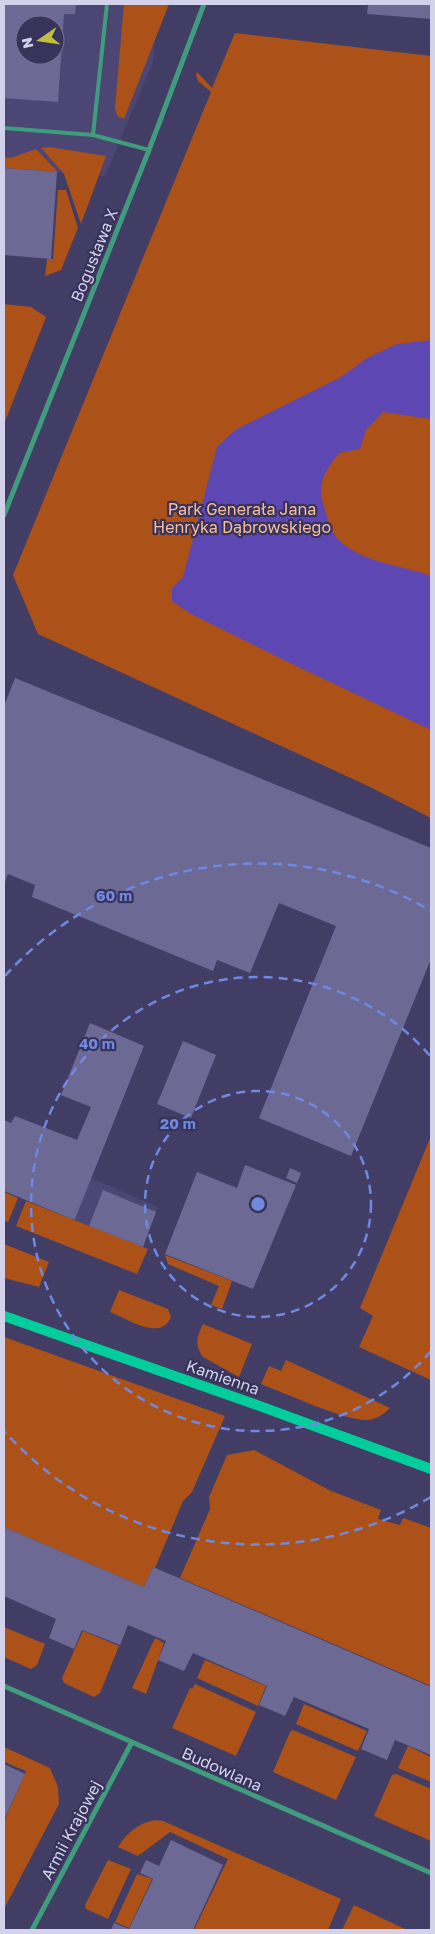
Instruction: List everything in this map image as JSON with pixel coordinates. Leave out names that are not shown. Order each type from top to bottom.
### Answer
[{"type":"street","name":"Bogusława X","points":[[4,515],[149,150],[204,4]]},
{"type":"street","name":"Kamienna","points":[[4,1316],[431,1469]]},
{"type":"street","name":"Budowlana","points":[[4,1686],[431,1873]]},
{"type":"street","name":"Armii Krajowej","points":[[32,1930],[132,1742]]},
{"type":"lane","points":[[92,135],[107,4]]},
{"type":"lane","points":[[4,128],[92,135],[149,150]]},
{"type":"shaded area","points":[[4,4],[157,4],[153,62],[105,176],[4,168]]},
{"type":"shaded area","points":[[431,340],[431,419],[383,412],[366,430],[360,449],[339,453],[328,468],[322,481],[321,495],[330,527],[343,544],[366,557],[431,576],[431,730],[191,614],[172,601],[172,588],[183,577],[217,447],[235,430],[341,377],[367,358],[397,344]]},
{"type":"shaded area","points":[[91,1178],[158,1207],[143,1247],[74,1220]]},
{"type":"green space","points":[[124,4],[169,4],[124,119],[117,116],[115,107]]},
{"type":"green space","name":"Park Generała Jana Henryka Dąbrowskiego","points":[[235,33],[431,56],[431,818],[368,786],[38,634],[13,575],[211,92],[198,81],[197,72],[212,88]]},
{"type":"green space","points":[[49,147],[106,156],[81,224],[64,174],[41,148]]},
{"type":"green space","points":[[36,149],[58,172],[4,168],[4,157],[11,158]]},
{"type":"green space","points":[[58,190],[66,190],[78,228],[61,270],[45,276],[47,259],[53,259]]},
{"type":"green space","points":[[4,304],[31,307],[46,317],[4,424]]},
{"type":"green space","points":[[431,1136],[431,1380],[359,1347],[373,1316],[360,1308]]},
{"type":"green space","points":[[4,1192],[18,1198],[8,1222],[4,1221]]},
{"type":"green space","points":[[26,1201],[148,1249],[137,1274],[16,1226]]},
{"type":"green space","points":[[4,1244],[49,1262],[39,1287],[4,1278]]},
{"type":"green space","points":[[165,1255],[232,1281],[222,1309],[211,1305],[219,1286],[168,1264]]},
{"type":"green space","points":[[119,1290],[168,1309],[171,1317],[160,1328],[152,1328],[110,1312]]},
{"type":"green space","points":[[203,1324],[252,1344],[239,1377],[203,1357],[200,1353],[197,1341]]},
{"type":"green space","points":[[4,1337],[225,1416],[192,1492],[183,1501],[155,1568],[153,1567],[144,1587],[4,1527]]},
{"type":"green space","points":[[286,1360],[390,1408],[382,1415],[373,1419],[356,1419],[329,1411],[261,1384],[269,1366],[281,1371]]},
{"type":"green space","points":[[254,1450],[331,1491],[381,1510],[378,1519],[400,1525],[403,1518],[431,1528],[431,1686],[180,1578],[210,1509],[209,1497],[227,1455]]},
{"type":"green space","points":[[4,1627],[45,1644],[37,1665],[31,1669],[4,1657]]},
{"type":"green space","points":[[83,1631],[119,1646],[100,1693],[94,1697],[64,1683],[62,1678]]},
{"type":"green space","points":[[155,1638],[164,1643],[146,1694],[132,1688]]},
{"type":"green space","points":[[205,1660],[266,1686],[258,1706],[197,1678]]},
{"type":"green space","points":[[195,1684],[256,1712],[236,1756],[172,1728],[190,1688],[192,1689]]},
{"type":"green space","points":[[304,1704],[367,1731],[358,1751],[296,1724]]},
{"type":"green space","points":[[293,1730],[356,1757],[336,1800],[273,1772],[290,1732]]},
{"type":"green space","points":[[408,1746],[431,1757],[431,1782],[398,1768]]},
{"type":"green space","points":[[4,1747],[50,1768],[58,1787],[59,1804],[4,1909],[4,1821],[26,1771],[4,1762]]},
{"type":"green space","points":[[396,1774],[431,1789],[431,1841],[374,1816],[392,1775]]},
{"type":"green space","points":[[155,1820],[163,1821],[341,1899],[328,1930],[194,1930],[228,1859],[170,1832],[138,1856],[118,1847],[134,1829]]},
{"type":"green space","points":[[108,1860],[131,1869],[108,1919],[86,1909],[85,1905]]},
{"type":"green space","points":[[137,1874],[152,1879],[129,1928],[115,1922]]},
{"type":"green space","points":[[354,1905],[407,1930],[342,1930]]},
{"type":"building","points":[[4,4],[76,4],[75,14],[15,15],[15,65],[61,65],[58,102],[4,98]]},
{"type":"building","points":[[368,4],[431,4],[431,19],[367,14]]},
{"type":"building","points":[[4,168],[57,172],[51,259],[4,255]]},
{"type":"building","points":[[15,678],[431,848],[431,959],[351,1156],[259,1118],[336,926],[279,903],[250,973],[217,960],[213,971],[32,897],[35,885],[8,874],[4,884],[4,706]]},
{"type":"building","points":[[90,1023],[144,1046],[75,1219],[72,1219],[4,1191],[4,1120],[11,1123],[15,1116],[77,1140],[91,1107],[61,1095]]},
{"type":"building","points":[[183,1041],[216,1055],[191,1118],[157,1104]]},
{"type":"building","points":[[245,1165],[296,1185],[253,1289],[165,1254],[197,1172],[237,1188]]},
{"type":"building","points":[[290,1168],[301,1173],[297,1183],[286,1178]]},
{"type":"building","points":[[103,1190],[156,1212],[143,1247],[89,1226]]},
{"type":"building","points":[[4,1527],[144,1587],[153,1567],[431,1687],[431,1755],[395,1740],[387,1760],[361,1749],[369,1729],[294,1697],[285,1716],[259,1705],[267,1686],[193,1653],[184,1671],[158,1660],[166,1641],[128,1625],[120,1645],[82,1630],[74,1649],[49,1638],[56,1619],[4,1596]]},
{"type":"building","points":[[4,1764],[25,1774],[4,1820]]},
{"type":"building","points":[[171,1840],[223,1865],[193,1930],[111,1930],[114,1923],[129,1929],[153,1879],[140,1873],[146,1860],[159,1866]]}]
